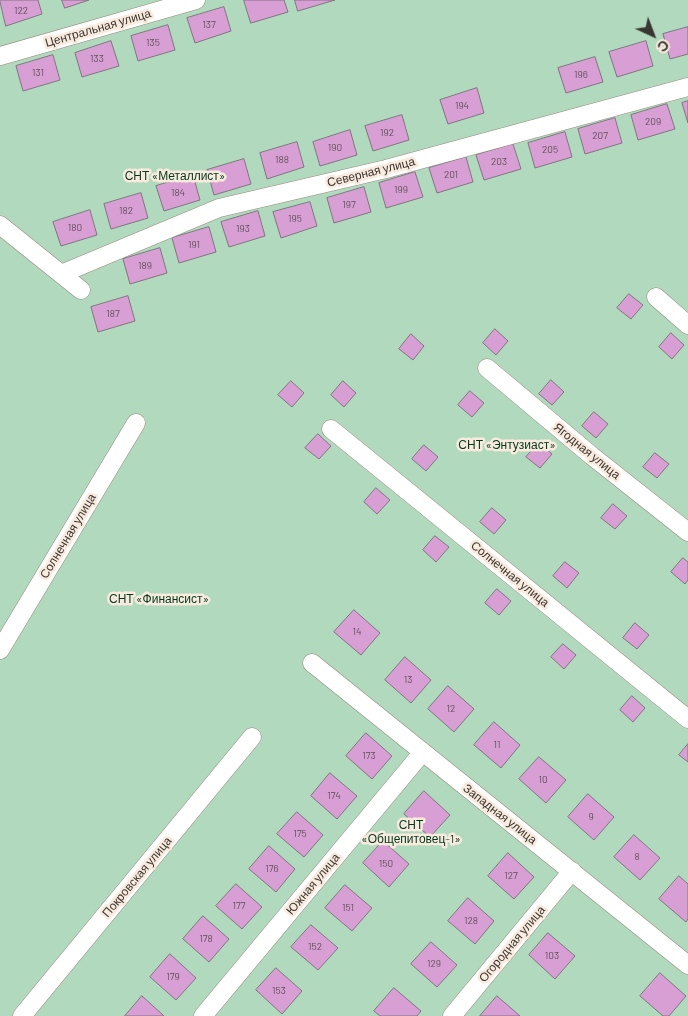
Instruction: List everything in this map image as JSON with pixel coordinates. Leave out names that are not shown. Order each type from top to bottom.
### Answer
[{"type":"street","name":"Центральная улица","points":[[0,56],[196,0]]},
{"type":"street","name":"Северная улица","points":[[61,274],[219,208],[386,169],[688,87]]},
{"type":"street","points":[[0,226],[81,290]]},
{"type":"street","points":[[656,297],[688,325]]},
{"type":"street","name":"Ягодная улица","points":[[487,368],[592,456],[688,532]]},
{"type":"street","name":"Солнечная улица","points":[[0,650],[136,423]]},
{"type":"street","name":"Солнечная улица","points":[[331,429],[688,719]]},
{"type":"street","name":"Западная улица","points":[[312,663],[688,965]]},
{"type":"street","name":"Покровская улица","points":[[22,1016],[252,737]]},
{"type":"street","name":"Южная улица","points":[[203,1016],[422,753]]},
{"type":"street","name":"Огородная улица","points":[[452,1016],[572,871]]},
{"type":"green space","points":[[0,0],[688,0],[688,1016],[0,1016]]},
{"type":"building","points":[[0,0],[38,0],[42,14],[6,26]]},
{"type":"building","points":[[62,0],[89,0],[65,8]]},
{"type":"building","points":[[244,0],[284,0],[288,12],[251,23]]},
{"type":"building","points":[[295,0],[335,0],[298,11]]},
{"type":"building","points":[[224,7],[231,31],[195,43],[187,18]]},
{"type":"building","points":[[168,25],[175,50],[138,61],[131,36]]},
{"type":"building","points":[[688,27],[688,54],[670,59],[663,34]]},
{"type":"building","points":[[111,41],[119,66],[82,77],[75,53]]},
{"type":"building","points":[[646,41],[653,66],[617,77],[609,52]]},
{"type":"building","points":[[53,55],[60,80],[23,91],[16,66]]},
{"type":"building","points":[[595,57],[603,82],[566,93],[558,68]]},
{"type":"building","points":[[477,88],[484,113],[448,124],[440,100]]},
{"type":"building","points":[[688,101],[688,123],[682,103]]},
{"type":"building","points":[[667,104],[675,129],[638,140],[631,115]]},
{"type":"building","points":[[402,115],[409,140],[373,151],[365,126]]},
{"type":"building","points":[[615,118],[622,143],[585,154],[578,129]]},
{"type":"building","points":[[350,130],[357,155],[320,166],[313,142]]},
{"type":"building","points":[[565,132],[572,157],[535,168],[528,143]]},
{"type":"building","points":[[297,142],[304,167],[267,179],[260,153]]},
{"type":"building","points":[[513,144],[521,169],[484,180],[476,155]]},
{"type":"building","points":[[466,157],[473,182],[437,193],[429,168]]},
{"type":"building","points":[[244,159],[251,184],[214,195],[207,170]]},
{"type":"building","points":[[415,172],[423,197],[386,208],[379,183]]},
{"type":"building","points":[[193,175],[200,200],[164,211],[156,186]]},
{"type":"building","points":[[364,187],[371,212],[334,223],[327,198]]},
{"type":"building","points":[[141,193],[148,218],[111,229],[104,204]]},
{"type":"building","points":[[310,202],[317,226],[281,238],[273,212]]},
{"type":"building","points":[[90,210],[97,235],[61,246],[53,222]]},
{"type":"building","points":[[258,211],[265,236],[229,247],[221,222]]},
{"type":"building","points":[[209,227],[216,252],[179,263],[172,238]]},
{"type":"building","points":[[160,248],[167,273],[130,284],[123,259]]},
{"type":"building","points":[[629,294],[643,305],[631,319],[617,308]]},
{"type":"building","points":[[128,296],[135,321],[98,332],[91,307]]},
{"type":"building","points":[[495,329],[508,341],[496,355],[483,343]]},
{"type":"building","points":[[671,333],[684,345],[672,359],[659,347]]},
{"type":"building","points":[[411,334],[424,346],[413,360],[399,349]]},
{"type":"building","points":[[551,380],[564,392],[552,405],[539,394]]},
{"type":"building","points":[[291,381],[304,393],[292,407],[278,395]]},
{"type":"building","points":[[343,381],[356,393],[344,407],[331,395]]},
{"type":"building","points":[[470,391],[484,403],[472,417],[458,405]]},
{"type":"building","points":[[594,412],[608,424],[596,438],[582,426]]},
{"type":"building","points":[[318,434],[331,446],[319,459],[305,448]]},
{"type":"building","points":[[539,443],[552,454],[540,468],[526,457]]},
{"type":"building","points":[[424,445],[438,457],[426,471],[412,459]]},
{"type":"building","points":[[655,453],[669,464],[657,478],[643,467]]},
{"type":"building","points":[[376,488],[390,500],[377,514],[364,502]]},
{"type":"building","points":[[613,504],[627,516],[615,529],[601,518]]},
{"type":"building","points":[[492,508],[506,520],[494,534],[480,522]]},
{"type":"building","points":[[435,536],[449,547],[436,562],[423,550]]},
{"type":"building","points":[[683,558],[688,562],[688,580],[685,584],[671,572]]},
{"type":"building","points":[[565,562],[579,573],[567,588],[553,576]]},
{"type":"building","points":[[497,589],[511,601],[499,615],[485,603]]},
{"type":"building","points":[[354,610],[380,633],[361,655],[334,632]]},
{"type":"building","points":[[635,623],[649,635],[637,649],[623,638]]},
{"type":"building","points":[[563,644],[576,655],[564,669],[551,657]]},
{"type":"building","points":[[405,657],[431,680],[411,703],[385,680]]},
{"type":"building","points":[[448,686],[474,709],[454,732],[428,709]]},
{"type":"building","points":[[632,696],[645,708],[633,722],[620,710]]},
{"type":"building","points":[[494,722],[520,745],[501,768],[474,745]]},
{"type":"building","points":[[366,733],[392,756],[372,779],[346,756]]},
{"type":"building","points":[[688,744],[688,762],[679,755]]},
{"type":"building","points":[[539,757],[566,780],[546,803],[519,779]]},
{"type":"building","points":[[330,773],[357,796],[337,819],[311,796]]},
{"type":"building","points":[[424,791],[450,815],[430,837],[404,814]]},
{"type":"building","points":[[588,794],[614,817],[594,840],[568,817]]},
{"type":"building","points":[[297,812],[323,835],[304,857],[277,834]]},
{"type":"building","points":[[634,835],[660,858],[640,880],[614,857]]},
{"type":"building","points":[[383,841],[409,864],[389,887],[363,863]]},
{"type":"building","points":[[269,846],[295,869],[276,892],[249,869]]},
{"type":"building","points":[[508,853],[534,877],[514,899],[488,876]]},
{"type":"building","points":[[679,876],[688,884],[688,919],[686,922],[659,899]]},
{"type":"building","points":[[236,884],[262,907],[242,929],[216,906]]},
{"type":"building","points":[[345,885],[372,908],[352,931],[325,908]]},
{"type":"building","points":[[468,898],[494,921],[475,944],[448,921]]},
{"type":"building","points":[[203,916],[229,939],[209,962],[183,939]]},
{"type":"building","points":[[311,925],[338,948],[318,970],[291,947]]},
{"type":"building","points":[[548,933],[575,956],[555,979],[529,955]]},
{"type":"building","points":[[431,942],[457,965],[437,987],[411,964]]},
{"type":"building","points":[[170,954],[196,978],[176,1000],[150,977]]},
{"type":"building","points":[[276,968],[302,991],[282,1014],[256,990]]},
{"type":"building","points":[[660,973],[686,996],[669,1016],[663,1016],[640,996]]},
{"type":"building","points":[[394,988],[421,1011],[417,1016],[380,1016],[374,1011]]},
{"type":"building","points":[[142,996],[164,1016],[125,1016]]},
{"type":"building","points":[[497,996],[520,1016],[480,1016]]},
{"type":"park label","name":"СНТ «Металлист»","points":[[175,176]]},
{"type":"park label","name":"СНТ «Энтузиаст»","points":[[507,445]]},
{"type":"park label","name":"СНТ «Финансист»","points":[[159,599]]},
{"type":"park label","name":"СНТ «Общепитовец-1»","points":[[411,832]]}]
